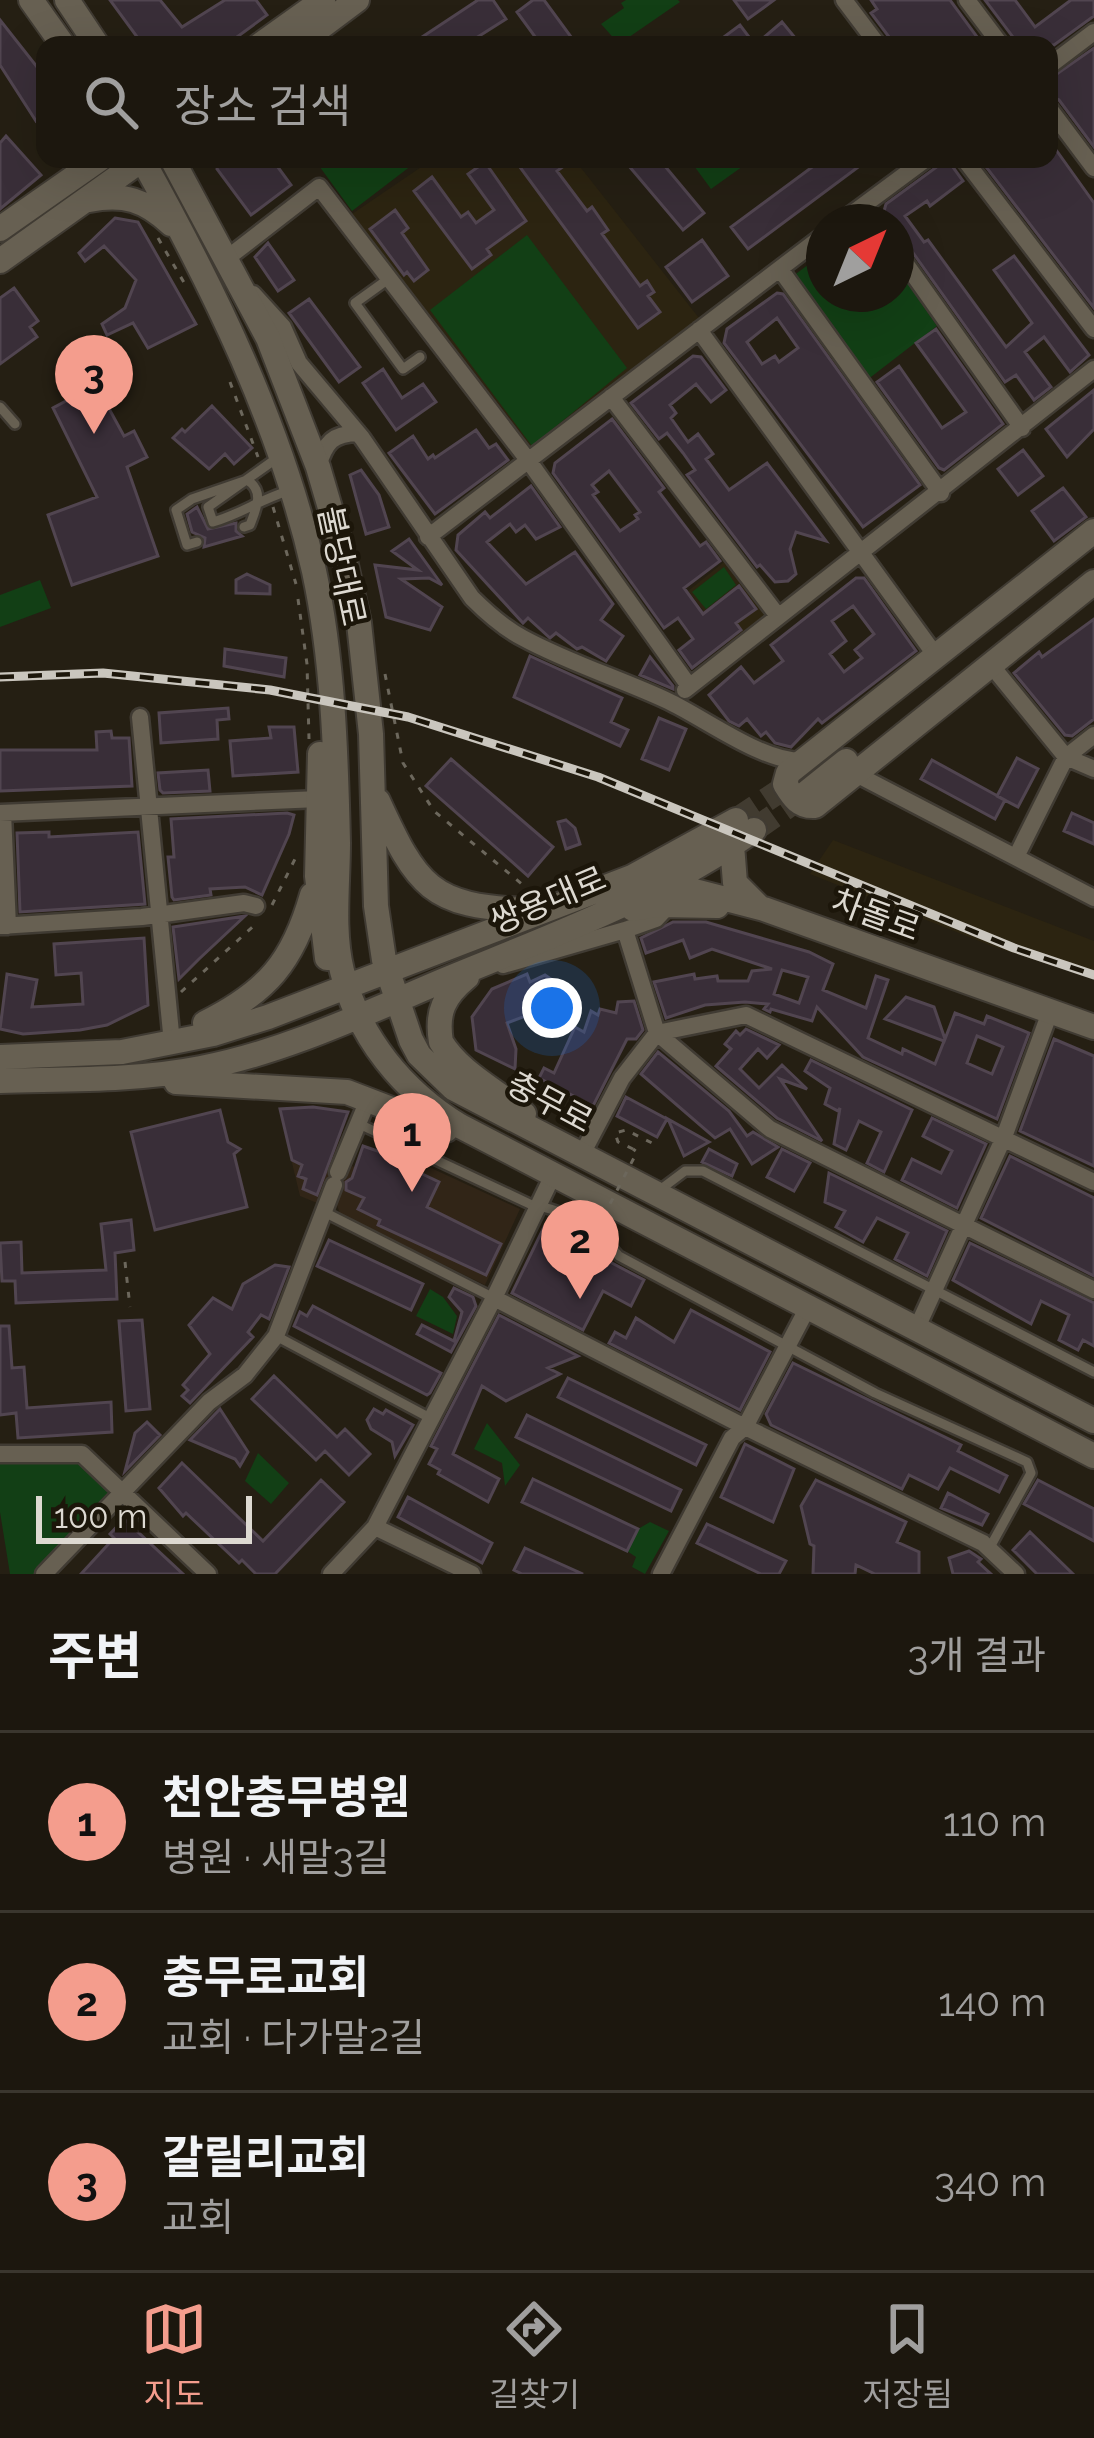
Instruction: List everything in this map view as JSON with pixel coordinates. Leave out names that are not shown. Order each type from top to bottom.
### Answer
[{"type":"main road","points":[[32,0],[57,36]]},
{"type":"main road","points":[[67,0],[91,36]]},
{"type":"main road","points":[[273,36],[323,0]]},
{"type":"main road","points":[[309,36],[357,0]]},
{"type":"main road","points":[[74,191],[80,168]]},
{"type":"main road","points":[[0,261],[93,168]]},
{"type":"main road","points":[[0,230],[124,168]]},
{"type":"main road","name":"불당대로","points":[[148,168],[226,317],[271,462],[274,495],[325,628],[338,946],[359,1016]]},
{"type":"main road","name":"불당대로","points":[[177,168],[268,338],[317,467],[348,570],[359,623],[374,792],[376,906],[387,971]]},
{"type":"main road","points":[[194,168],[211,231]]},
{"type":"main road","points":[[74,191],[141,200],[184,236]]},
{"type":"main road","points":[[795,781],[936,656],[1094,531]]},
{"type":"main road","points":[[795,781],[1094,544]]},
{"type":"main road","points":[[795,781],[1094,568]]},
{"type":"main road","points":[[795,781],[800,803],[815,806],[1094,582]]},
{"type":"main road","points":[[331,711],[320,751],[317,876],[329,968],[335,980],[348,987]]},
{"type":"main road","points":[[374,792],[397,842],[427,885],[463,905],[536,911]]},
{"type":"main road","points":[[632,877],[668,894],[741,832]]},
{"type":"main road","points":[[741,832],[735,883],[764,909]]},
{"type":"main road","name":"쌍용대로","points":[[387,971],[741,832]]},
{"type":"main road","points":[[172,1043],[252,997],[272,978],[300,938],[317,876]]},
{"type":"main road","name":"쌍용대로","points":[[359,1016],[595,916],[668,894]]},
{"type":"main road","name":"차돌로","points":[[668,894],[764,909],[1094,1028]]},
{"type":"main road","points":[[481,965],[449,992],[438,1024],[441,1042],[469,1075],[572,1151]]},
{"type":"main road","points":[[0,1057],[122,1052],[172,1043],[268,1017],[387,971]]},
{"type":"main road","name":"충무로","points":[[387,971],[419,1055],[453,1088],[1094,1421]]},
{"type":"main road","points":[[114,1078],[200,1068],[262,1052],[359,1016]]},
{"type":"main road","name":"충무로","points":[[359,1016],[385,1061],[430,1108],[1094,1456]]},
{"type":"main road","points":[[430,1108],[412,1084],[411,1070],[420,1067],[453,1088]]},
{"type":"main road","points":[[0,1081],[114,1078],[347,1091],[525,1160]]},
{"type":"street","points":[[844,0],[871,36]]},
{"type":"street","points":[[968,0],[994,36]]},
{"type":"street","points":[[1058,59],[1094,32]]},
{"type":"street","points":[[1058,120],[1094,168]]},
{"type":"street","points":[[864,204],[914,168]]},
{"type":"street","points":[[971,168],[1094,329]]},
{"type":"street","points":[[689,686],[528,460],[319,187],[230,266],[283,327],[299,363],[358,433],[472,598],[507,628],[786,760],[795,781]]},
{"type":"street","points":[[428,537],[806,248]]},
{"type":"street","points":[[780,268],[940,493]]},
{"type":"street","points":[[914,275],[1022,428]]},
{"type":"street","points":[[700,330],[936,656]]},
{"type":"street","points":[[670,702],[1094,369]]},
{"type":"street","points":[[611,397],[778,616]]},
{"type":"street","points":[[317,467],[328,441],[358,433]]},
{"type":"street","points":[[991,665],[1066,757],[1094,769]]},
{"type":"street","points":[[140,717],[172,1043]]},
{"type":"street","points":[[1016,857],[1066,757],[1094,735]]},
{"type":"street","points":[[750,744],[795,781]]},
{"type":"street","points":[[856,774],[1094,898]]},
{"type":"street","points":[[256,906],[244,903],[142,917],[4,926],[2,813],[319,799]]},
{"type":"street","points":[[481,965],[512,964],[656,919],[668,894]]},
{"type":"street","points":[[625,930],[657,1033],[770,1129],[1094,1290]]},
{"type":"street","points":[[916,1330],[966,1226],[1050,1012]]},
{"type":"street","points":[[572,1151],[657,1033],[746,1016],[1094,1182]]},
{"type":"street","points":[[44,1574],[209,1402],[245,1375],[276,1336],[368,1100]]},
{"type":"street","points":[[331,1574],[375,1528],[553,1174]]},
{"type":"street","points":[[494,1298],[989,1549],[1016,1574]]},
{"type":"street","points":[[661,1574],[808,1307]]},
{"type":"street","points":[[0,1454],[82,1454],[208,1574]]},
{"type":"street","points":[[375,1528],[472,1574]]},
{"type":"lane","points":[[387,280],[355,303],[403,369],[420,357]]},
{"type":"lane","points":[[0,407],[15,424]]},
{"type":"lane","points":[[271,462],[208,507],[213,522],[244,514],[252,502],[274,495]]},
{"type":"lane","points":[[247,479],[274,495]]},
{"type":"lane","points":[[196,542],[187,545],[176,510],[192,499],[247,479]]},
{"type":"lane","points":[[236,488],[244,514]]},
{"type":"lane","points":[[244,527],[274,495]]},
{"type":"lane","points":[[223,497],[229,518]]},
{"type":"lane","points":[[357,1124],[561,1215],[608,1242],[619,1256],[875,1393],[1027,1462],[1031,1473],[989,1549]]},
{"type":"lane","points":[[655,1194],[685,1171],[704,1171],[1094,1372]]},
{"type":"lane","points":[[324,1212],[494,1298]]},
{"type":"lane","points":[[276,1336],[431,1418]]},
{"type":"path","points":[[157,236],[186,287]]},
{"type":"path","points":[[225,368],[271,462]]},
{"type":"path","points":[[274,495],[297,587],[308,664],[310,742]]},
{"type":"path","points":[[381,656],[403,763],[434,811],[529,890],[555,890]]},
{"type":"path","points":[[169,1001],[264,916],[281,892],[301,844]]},
{"type":"path","points":[[608,1242],[571,1223],[568,1216],[577,1214],[599,1225],[637,1152],[618,1142],[615,1133],[626,1130],[652,1143]]},
{"type":"path","points":[[125,1262],[130,1307]]},
{"type":"shaded area","points":[[420,168],[581,168],[699,318],[532,452],[352,214]]},
{"type":"shaded area","points":[[724,562],[768,619],[732,647],[688,591]]},
{"type":"shaded area","points":[[833,840],[1094,941],[1094,979],[992,946],[810,874]]},
{"type":"shaded area","points":[[313,1106],[349,1112],[330,1167],[347,1175],[352,1166],[391,1183],[403,1155],[520,1209],[485,1285],[340,1214],[336,1202],[341,1188],[324,1182],[317,1203],[300,1196],[279,1109]]},
{"type":"green space","points":[[680,2],[631,36],[612,36],[601,24],[624,8],[621,3]]},
{"type":"green space","points":[[321,168],[408,168],[352,211]]},
{"type":"green space","points":[[696,168],[740,168],[711,189]]},
{"type":"green space","points":[[527,235],[627,368],[532,446],[430,310]]},
{"type":"green space","points":[[806,266],[806,294],[793,276]]},
{"type":"green space","points":[[914,293],[937,326],[867,380],[819,312],[914,312]]},
{"type":"green space","points":[[724,567],[736,585],[706,609],[692,592]]},
{"type":"green space","points":[[40,580],[51,608],[0,627],[0,595]]},
{"type":"green space","points":[[430,1289],[457,1316],[453,1334],[416,1316]]},
{"type":"green space","points":[[487,1423],[520,1465],[505,1486],[502,1463],[474,1449]]},
{"type":"green space","points":[[258,1453],[289,1483],[271,1504],[245,1481]]},
{"type":"green space","points":[[81,1457],[112,1490],[34,1574],[10,1574],[0,1512],[0,1460]]},
{"type":"green space","points":[[650,1522],[669,1531],[645,1574],[632,1567],[636,1557],[627,1551],[638,1529]]},
{"type":"building","points":[[110,0],[160,0],[182,27],[225,0],[256,0],[267,15],[238,36],[136,36]]},
{"type":"building","points":[[478,0],[493,0],[506,19],[479,36],[424,36]]},
{"type":"building","points":[[533,0],[544,0],[570,36],[534,36],[517,12]]},
{"type":"building","points":[[734,0],[774,0],[748,19]]},
{"type":"building","points":[[871,0],[950,0],[976,36],[888,36],[871,13],[877,9]]},
{"type":"building","points":[[985,0],[1015,0],[1035,27],[1071,0],[1094,0],[1094,16],[1058,42],[1058,36],[1012,36]]},
{"type":"building","points":[[0,20],[36,66],[36,121],[0,65]]},
{"type":"building","points":[[782,22],[794,36],[766,36]]},
{"type":"building","points":[[740,25],[748,36],[725,36]]},
{"type":"building","points":[[1094,48],[1094,147],[1058,99],[1058,73]]},
{"type":"building","points":[[6,136],[41,175],[0,209],[0,143]]},
{"type":"building","points":[[1058,153],[1094,203],[1094,308],[987,168],[1058,168]]},
{"type":"building","points":[[279,168],[291,185],[251,215],[217,169]]},
{"type":"building","points":[[489,168],[526,221],[487,249],[491,255],[472,269],[414,191],[432,177],[461,217],[468,212],[476,223],[494,210],[468,174]]},
{"type":"building","points":[[521,168],[561,168],[557,171],[587,211],[592,207],[608,230],[602,234],[640,286],[647,281],[654,292],[648,296],[660,312],[638,328]]},
{"type":"building","points":[[631,168],[666,168],[704,213],[683,230]]},
{"type":"building","points":[[811,168],[857,168],[806,204],[748,249],[731,227]]},
{"type":"building","points":[[935,168],[954,168],[963,181],[930,206],[927,201],[914,210],[914,204],[886,204]]},
{"type":"building","points":[[395,210],[408,228],[402,233],[428,270],[414,281],[407,272],[404,275],[370,229]]},
{"type":"building","points":[[115,218],[138,222],[196,324],[148,348],[133,323],[107,335],[102,324],[125,308],[136,280],[104,246],[85,261],[79,253]]},
{"type":"building","points":[[914,228],[924,242],[928,240],[1006,347],[1032,323],[994,270],[1014,256],[1089,355],[1070,372],[1044,337],[1025,352],[1051,387],[1034,400],[1016,375],[1005,382],[914,254]]},
{"type":"building","points":[[702,240],[728,276],[692,302],[666,267]]},
{"type":"building","points":[[268,243],[294,280],[278,291],[255,257]]},
{"type":"building","points":[[14,288],[38,321],[30,327],[37,337],[0,364],[0,298]]},
{"type":"building","points":[[777,293],[783,294],[920,485],[863,527],[724,343],[727,329]],"holes":[[[777,318],[798,348],[779,362],[775,356],[762,364],[747,342]]]},
{"type":"building","points":[[309,299],[360,367],[339,382],[289,313]]},
{"type":"building","points":[[936,329],[1003,424],[944,470],[877,382],[899,366],[942,428],[966,412],[916,343]]},
{"type":"building","points":[[693,356],[701,357],[726,390],[711,402],[696,384],[670,405],[676,413],[671,418],[688,442],[698,434],[713,454],[706,459],[729,490],[767,463],[826,541],[796,532],[790,549],[796,574],[788,581],[775,582],[757,567],[687,475],[695,470],[683,453],[667,433],[659,439],[631,403]]},
{"type":"building","points":[[383,369],[402,398],[423,384],[436,402],[396,430],[363,383]]},
{"type":"building","points":[[96,385],[124,436],[134,431],[147,457],[127,467],[158,556],[72,585],[48,515],[97,497],[53,408]]},
{"type":"building","points":[[1094,390],[1094,429],[1067,457],[1046,429]]},
{"type":"building","points":[[212,406],[252,448],[234,464],[225,454],[209,469],[173,438]]},
{"type":"building","points":[[612,419],[700,546],[706,542],[720,561],[684,588],[703,614],[739,586],[756,609],[736,623],[741,630],[692,668],[679,650],[693,639],[678,618],[664,628],[553,473],[555,463]],"holes":[[[609,471],[640,512],[635,515],[638,519],[620,531],[593,495],[598,492],[592,485]]]},
{"type":"building","points":[[476,430],[489,448],[496,444],[508,460],[435,514],[389,453],[413,436],[428,459],[435,458]]},
{"type":"building","points":[[1023,450],[1043,476],[1018,495],[998,469]]},
{"type":"building","points":[[361,470],[379,495],[389,527],[366,534],[350,475]]},
{"type":"building","points":[[531,486],[560,527],[536,539],[525,525],[516,532],[510,524],[487,542],[526,584],[575,552],[613,604],[601,620],[623,636],[606,661],[582,647],[577,649],[556,633],[550,638],[528,618],[523,623],[456,550],[458,535],[485,512],[490,518]]},
{"type":"building","points":[[1063,488],[1086,517],[1054,541],[1032,511]]},
{"type":"building","points":[[197,507],[208,529],[236,523],[242,536],[204,547],[205,538],[192,532],[187,514]]},
{"type":"building","points":[[409,539],[442,585],[429,578],[401,579],[442,607],[430,630],[386,617],[375,565],[418,570],[392,551]]},
{"type":"building","points":[[247,574],[270,585],[270,594],[236,593],[236,580]]},
{"type":"building","points":[[856,578],[864,578],[916,651],[822,723],[818,719],[791,747],[775,743],[766,732],[761,736],[747,719],[739,726],[729,721],[709,695],[741,667],[754,683],[783,661],[771,645]],"holes":[[[853,606],[874,634],[855,650],[862,658],[844,672],[830,654],[846,641],[832,621]]]},
{"type":"building","points":[[1094,619],[1094,719],[1072,736],[1065,735],[1014,673]]},
{"type":"building","points":[[225,649],[286,658],[284,677],[224,666]]},
{"type":"building","points":[[530,656],[622,698],[611,722],[628,730],[620,746],[514,697]]},
{"type":"building","points":[[650,657],[673,686],[673,689],[640,675]]},
{"type":"building","points":[[228,708],[229,719],[217,720],[218,739],[161,743],[159,713]]},
{"type":"building","points":[[659,718],[686,729],[669,770],[642,759]]},
{"type":"building","points":[[269,727],[294,727],[298,772],[233,776],[230,741],[271,738]]},
{"type":"building","points":[[111,731],[112,738],[129,738],[132,786],[0,791],[0,750],[97,750],[96,732]]},
{"type":"building","points":[[1017,758],[1038,769],[1018,807],[997,796]]},
{"type":"building","points":[[451,759],[553,847],[528,876],[426,786]]},
{"type":"building","points":[[932,760],[1005,800],[995,819],[921,779]]},
{"type":"building","points":[[208,770],[210,791],[160,790],[158,773]]},
{"type":"building","points":[[1072,813],[1094,823],[1094,844],[1064,831]]},
{"type":"building","points":[[294,815],[289,834],[262,895],[245,887],[210,889],[211,895],[174,900],[168,857],[174,857],[171,819]]},
{"type":"building","points":[[566,820],[575,828],[580,844],[566,849],[558,822]]},
{"type":"building","points":[[49,832],[49,837],[138,832],[145,904],[20,912],[17,833]]},
{"type":"building","points":[[245,916],[199,959],[179,979],[173,927]]},
{"type":"building","points":[[673,922],[706,922],[809,952],[833,964],[823,990],[866,1008],[876,976],[888,980],[868,1038],[935,1064],[944,1041],[885,1019],[906,997],[934,1007],[945,1039],[955,1013],[984,1024],[987,1016],[1029,1033],[997,1119],[863,1057],[817,1007],[812,1021],[770,1012],[764,1009],[768,1004],[745,1002],[705,1005],[666,1018],[654,982],[694,974],[695,979],[717,976],[718,981],[748,981],[752,971],[772,969],[712,949],[690,958],[683,940],[646,953],[641,938]],"holes":[[[782,970],[808,977],[799,1003],[774,994]],[[977,1036],[1003,1047],[992,1074],[967,1063]]]},
{"type":"building","points":[[144,938],[148,1005],[107,1025],[80,1030],[23,1034],[0,1029],[7,974],[37,980],[32,1007],[83,1004],[81,973],[56,975],[54,944]]},
{"type":"building","points":[[527,974],[530,982],[545,975],[551,979],[553,1021],[537,1023],[536,1012],[507,1023],[516,1049],[515,1069],[476,1050],[472,1017],[492,989]]},
{"type":"building","points":[[634,1001],[643,1030],[636,1039],[627,1039],[593,1106],[539,1078],[544,1068],[554,1073],[575,1027],[584,1032],[591,1011],[616,1013],[618,1002]]},
{"type":"building","points":[[746,1029],[779,1045],[767,1058],[758,1049],[740,1069],[759,1088],[782,1065],[807,1089],[780,1079],[822,1141],[777,1118],[716,1066],[731,1049],[725,1044],[736,1031],[740,1035]]},
{"type":"building","points":[[1054,1039],[1094,1056],[1094,1166],[1020,1131]]},
{"type":"building","points":[[658,1052],[729,1111],[747,1136],[753,1132],[778,1147],[752,1164],[730,1129],[715,1138],[641,1074]]},
{"type":"building","points":[[811,1060],[912,1110],[884,1172],[867,1163],[881,1132],[859,1121],[846,1150],[834,1144],[840,1108],[825,1104],[830,1088],[805,1071]]},
{"type":"building","points":[[626,1097],[667,1119],[657,1137],[617,1116]]},
{"type":"building","points":[[280,1109],[348,1112],[317,1195],[303,1189],[306,1179],[298,1176],[302,1165],[292,1160]]},
{"type":"building","points":[[220,1110],[228,1142],[240,1149],[234,1154],[247,1207],[155,1230],[131,1132]]},
{"type":"building","points":[[932,1118],[986,1144],[957,1208],[902,1180],[912,1159],[941,1173],[952,1151],[923,1136]]},
{"type":"building","points":[[668,1119],[709,1142],[684,1156]]},
{"type":"building","points":[[363,1146],[398,1158],[397,1162],[439,1182],[427,1207],[501,1244],[486,1275],[378,1225],[380,1220],[358,1209],[364,1198],[346,1190],[346,1182],[352,1178]]},
{"type":"building","points":[[709,1149],[737,1164],[732,1176],[702,1162]]},
{"type":"building","points":[[782,1149],[810,1163],[794,1191],[767,1177]]},
{"type":"building","points":[[1010,1156],[1094,1198],[1094,1276],[981,1218]]},
{"type":"building","points":[[829,1173],[947,1231],[927,1276],[895,1259],[908,1233],[877,1218],[863,1242],[836,1227],[845,1211],[825,1202]]},
{"type":"building","points":[[131,1220],[134,1250],[115,1253],[117,1299],[16,1303],[15,1281],[2,1281],[0,1243],[21,1242],[22,1273],[106,1270],[101,1224]]},
{"type":"building","points":[[544,1227],[644,1280],[631,1306],[603,1291],[583,1330],[512,1293]]},
{"type":"building","points":[[329,1240],[423,1284],[411,1310],[317,1266]]},
{"type":"building","points":[[970,1243],[1094,1303],[1094,1346],[1083,1340],[1078,1350],[1059,1340],[1069,1315],[1041,1301],[1031,1324],[953,1280]]},
{"type":"building","points":[[275,1265],[289,1267],[269,1319],[261,1315],[248,1332],[253,1337],[190,1403],[182,1396],[188,1390],[183,1385],[210,1354],[189,1325],[213,1298],[232,1309],[243,1284]]},
{"type":"building","points":[[454,1288],[473,1297],[476,1306],[451,1352],[417,1334],[422,1325],[454,1341],[462,1312],[449,1297]]},
{"type":"building","points":[[313,1306],[441,1373],[430,1393],[294,1326],[300,1312],[307,1316]]},
{"type":"building","points":[[691,1310],[770,1352],[740,1410],[609,1343],[615,1332],[626,1338],[636,1318],[674,1342]]},
{"type":"building","points":[[499,1315],[578,1356],[548,1368],[560,1374],[506,1401],[482,1386],[453,1454],[499,1479],[488,1502],[429,1464],[437,1449],[431,1446]]},
{"type":"building","points":[[142,1320],[150,1409],[126,1411],[119,1321]]},
{"type":"building","points":[[0,1326],[9,1326],[12,1368],[24,1367],[27,1408],[111,1402],[112,1432],[18,1438],[16,1413],[0,1415]]},
{"type":"building","points":[[793,1363],[961,1445],[958,1451],[1007,1476],[999,1492],[950,1468],[938,1489],[909,1475],[902,1489],[771,1425],[766,1414]]},
{"type":"building","points":[[274,1376],[337,1437],[345,1429],[370,1454],[349,1475],[325,1451],[316,1460],[252,1399]]},
{"type":"building","points":[[568,1378],[706,1445],[696,1465],[558,1397]]},
{"type":"building","points":[[220,1409],[248,1452],[240,1466],[235,1459],[190,1440]]},
{"type":"building","points":[[374,1409],[383,1414],[386,1410],[413,1425],[395,1456],[392,1442],[371,1429],[367,1420]]},
{"type":"building","points":[[527,1415],[681,1490],[671,1511],[516,1437]]},
{"type":"building","points":[[147,1422],[160,1435],[125,1471],[135,1433]]},
{"type":"building","points":[[745,1444],[794,1469],[773,1522],[721,1497]]},
{"type":"building","points":[[182,1463],[263,1541],[321,1480],[344,1502],[275,1574],[256,1574],[186,1513],[183,1516],[159,1488]]},
{"type":"building","points":[[533,1479],[638,1529],[627,1551],[522,1502]]},
{"type":"building","points":[[816,1480],[906,1522],[897,1542],[919,1552],[919,1574],[875,1574],[856,1565],[855,1574],[813,1574],[814,1546],[801,1506]]},
{"type":"building","points":[[1038,1480],[1094,1509],[1094,1541],[1024,1504]]},
{"type":"building","points":[[948,1493],[988,1514],[982,1525],[941,1508]]},
{"type":"building","points":[[408,1497],[492,1543],[482,1563],[398,1517]]},
{"type":"building","points":[[124,1519],[183,1574],[81,1574],[114,1538],[110,1534]]},
{"type":"building","points":[[707,1524],[786,1561],[779,1574],[761,1574],[697,1543]]},
{"type":"building","points":[[1030,1532],[1073,1574],[1037,1574],[1013,1550]]},
{"type":"building","points":[[525,1548],[583,1574],[522,1574],[514,1570]]},
{"type":"building","points":[[969,1551],[991,1574],[953,1574],[949,1558]]},
{"type":"tunnel","points":[[736,820],[793,782]]},
{"type":"tunnel","points":[[754,830],[801,797]]},
{"type":"railway","points":[[0,677],[103,673],[270,690],[408,717],[598,777],[1014,948],[1094,975]]},
{"type":"place","name":"갈릴리교회","points":[[94,434]]},
{"type":"place","name":"천안충무병원","points":[[412,1192]]},
{"type":"place","name":"충무로교회","points":[[580,1299]]}]
